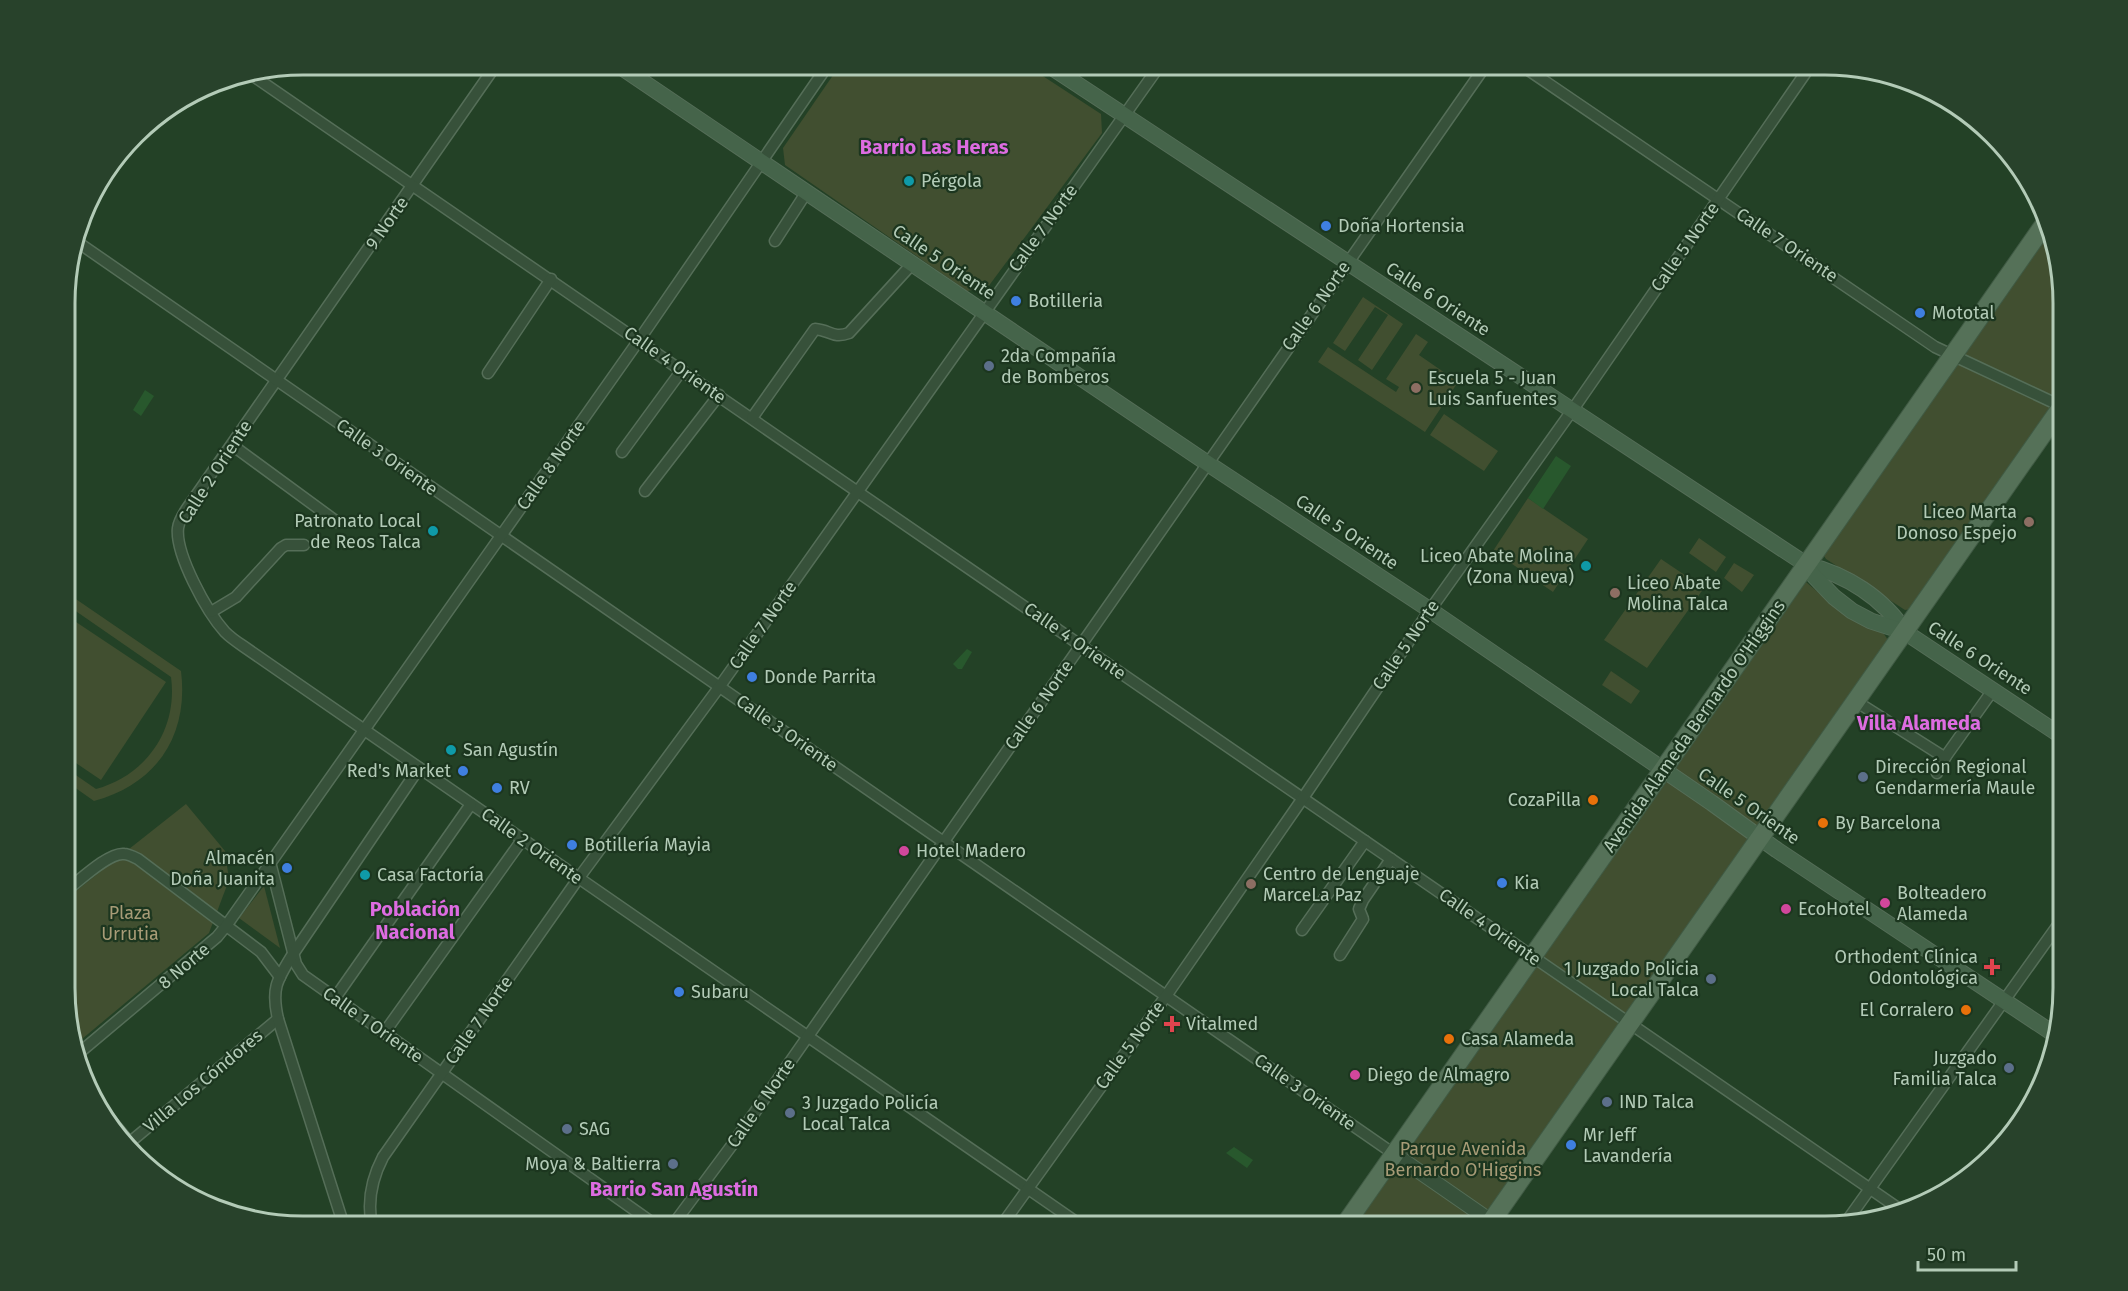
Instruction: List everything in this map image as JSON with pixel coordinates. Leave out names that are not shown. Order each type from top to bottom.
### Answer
[{"type":"main road","name":"Calle 5 Oriente","points":[[634,75],[1207,463],[1430,610],[1761,838],[2049,1031]]},
{"type":"main road","name":"Calle 6 Oriente","points":[[1064,75],[1807,565],[1834,597],[1852,611],[1871,621],[1905,632],[2053,730]]},
{"type":"main road","name":"Avenida Alameda Bernardo O'Higgins","points":[[1351,1216],[2041,230]]},
{"type":"main road","points":[[1498,1216],[1629,1024],[2053,421]]},
{"type":"main road","name":"Calle 6 Oriente","points":[[1807,565],[1834,573],[1862,589],[1899,621],[1905,632]]},
{"type":"street","name":"9 Norte","points":[[276,380],[488,75]]},
{"type":"street","name":"Calle 8 Norte","points":[[270,862],[639,340],[820,75]]},
{"type":"street","name":"Calle 7 Norte","points":[[371,1216],[369,1201],[371,1188],[383,1157],[578,879],[720,686],[1152,75]]},
{"type":"street","name":"Calle 6 Norte","points":[[679,1216],[807,1037],[1478,75]]},
{"type":"street","name":"Calle 7 Oriente","points":[[1537,75],[1935,347],[2053,402]]},
{"type":"street","name":"Calle 5 Norte","points":[[1008,1216],[1166,996],[1430,610],[1572,410],[1803,75]]},
{"type":"street","name":"Calle 4 Oriente","points":[[258,79],[1894,1205]]},
{"type":"street","points":[[775,241],[806,193]]},
{"type":"street","name":"Calle 3 Oriente","points":[[83,246],[1394,1154],[1480,1216]]},
{"type":"street","points":[[752,418],[815,329],[837,336],[849,333],[912,264]]},
{"type":"street","points":[[488,373],[551,279]]},
{"type":"street","points":[[622,452],[682,369]]},
{"type":"street","name":"Calle 2 Oriente","points":[[276,380],[192,500],[180,521],[178,530],[179,546],[190,574],[225,632],[578,879],[1068,1216]]},
{"type":"street","points":[[645,491],[719,396]]},
{"type":"street","points":[[232,445],[337,522]]},
{"type":"street","points":[[211,612],[236,597],[281,548],[286,545],[304,545]]},
{"type":"street","points":[[1937,773],[1946,756],[1993,690]]},
{"type":"street","points":[[1857,702],[1944,757],[1946,756]]},
{"type":"street","points":[[341,1216],[278,1019],[274,994],[280,977],[293,954],[419,768]]},
{"type":"street","points":[[334,998],[471,804]]},
{"type":"street","points":[[384,1033],[522,840]]},
{"type":"street","points":[[1302,930],[1365,841]]},
{"type":"street","points":[[75,883],[108,859],[123,854],[138,859],[261,952],[280,977]]},
{"type":"street","points":[[1340,955],[1363,919],[1359,909],[1363,900],[1391,858]]},
{"type":"street","name":"8 Norte","points":[[84,1049],[218,937],[270,862]]},
{"type":"street","name":"Calle 1 Oriente","points":[[270,862],[293,954],[303,975],[643,1216]]},
{"type":"street","points":[[1852,1214],[2053,932]]},
{"type":"street","name":"Villa Los Cóndores","points":[[133,1139],[278,1019]]},
{"type":"green space","points":[[833,75],[1041,75],[1101,114],[1102,133],[988,287],[967,291],[785,165],[783,148]]},
{"type":"green space","points":[[2044,239],[2053,288],[2053,407],[1911,609],[1905,610],[1826,559],[1825,552]]},
{"type":"green space","points":[[1363,297],[1403,324],[1372,370],[1358,360],[1388,315],[1375,307],[1345,351],[1333,343]]},
{"type":"green space","points":[[1416,334],[1428,342],[1419,355],[1458,382],[1425,432],[1318,362],[1328,347],[1396,392],[1399,387],[1386,379]]},
{"type":"green space","points":[[1444,414],[1498,451],[1484,471],[1430,435]]},
{"type":"green space","points":[[1528,498],[1588,539],[1553,592],[1493,551]]},
{"type":"green space","points":[[1699,538],[1726,557],[1716,572],[1689,553]]},
{"type":"green space","points":[[1661,559],[1704,588],[1647,668],[1604,640]]},
{"type":"green space","points":[[1734,563],[1754,575],[1742,592],[1724,578]]},
{"type":"green space","name":"Parque Avenida Bernardo O'Higgins","points":[[1806,582],[1840,611],[1884,634],[1888,640],[1487,1216],[1359,1216]]},
{"type":"green space","points":[[75,598],[181,671],[182,694],[180,716],[174,736],[164,754],[151,769],[135,783],[94,801],[75,788],[75,775],[96,789],[130,773],[144,761],[164,732],[172,696],[171,677],[75,611]]},
{"type":"green space","points":[[75,621],[166,682],[101,780],[75,762]]},
{"type":"green space","points":[[1611,671],[1640,691],[1631,704],[1602,685]]},
{"type":"green space","name":"Plaza Urrutia","points":[[186,804],[225,851],[229,880],[209,933],[81,1040],[75,1003],[75,892]]},
{"type":"green space","points":[[264,886],[280,948],[239,918]]},
{"type":"shaded area","points":[[145,390],[154,396],[141,416],[133,410]]},
{"type":"shaded area","points":[[1556,456],[1571,466],[1543,509],[1528,498]]},
{"type":"shaded area","points":[[967,649],[972,652],[962,669],[958,669],[953,664]]},
{"type":"shaded area","points":[[1234,1147],[1253,1160],[1247,1168],[1226,1153]]},
{"type":"place","name":"Pérgola","points":[[909,181]]},
{"type":"place","name":"Doña Hortensia","points":[[1326,226]]},
{"type":"place","name":"Botilleria","points":[[1016,301]]},
{"type":"place","name":"Mototal","points":[[1920,313]]},
{"type":"place","name":"2da Compañía de Bomberos","points":[[989,366]]},
{"type":"place","name":"Escuela 5 - Juan Luis Sanfuentes","points":[[1416,388]]},
{"type":"place","name":"Liceo Marta Donoso Espejo","points":[[2029,522]]},
{"type":"place","name":"Patronato Local de Reos Talca","points":[[433,531]]},
{"type":"place","name":"Liceo Abate Molina (Zona Nueva)","points":[[1586,566]]},
{"type":"place","name":"Liceo Abate Molina Talca","points":[[1615,593]]},
{"type":"place","name":"Donde Parrita","points":[[752,677]]},
{"type":"place","name":"San Agustín","points":[[451,750]]},
{"type":"place","name":"Red's Market","points":[[463,771]]},
{"type":"place","name":"Dirección Regional Gendarmería Maule","points":[[1863,777]]},
{"type":"place","name":"RV","points":[[497,788]]},
{"type":"place","name":"CozaPilla","points":[[1593,800]]},
{"type":"place","name":"By Barcelona","points":[[1823,823]]},
{"type":"place","name":"Botillería Mayia","points":[[572,845]]},
{"type":"place","name":"Hotel Madero","points":[[904,851]]},
{"type":"place","name":"Almacén Doña Juanita","points":[[287,868]]},
{"type":"place","name":"Casa Factoría","points":[[365,875]]},
{"type":"place","name":"Kia","points":[[1502,883]]},
{"type":"place","name":"Centro de Lenguaje MarceLa Paz","points":[[1251,884]]},
{"type":"place","name":"Bolteadero Alameda","points":[[1885,903]]},
{"type":"place","name":"EcoHotel","points":[[1786,909]]},
{"type":"place","name":"Orthodent Clínica Odontológica","points":[[1992,967]]},
{"type":"place","name":"1 Juzgado Policia Local Talca","points":[[1711,979]]},
{"type":"place","name":"Subaru","points":[[679,992]]},
{"type":"place","name":"El Corralero","points":[[1966,1010]]},
{"type":"place","name":"Vitalmed","points":[[1172,1024]]},
{"type":"place","name":"Casa Alameda","points":[[1449,1039]]},
{"type":"place","name":"Juzgado Familia Talca","points":[[2009,1068]]},
{"type":"place","name":"Diego de Almagro","points":[[1355,1075]]},
{"type":"place","name":"IND Talca","points":[[1607,1102]]},
{"type":"place","name":"3 Juzgado Policía Local Talca","points":[[790,1113]]},
{"type":"place","name":"SAG","points":[[567,1129]]},
{"type":"place","name":"Mr Jeff Lavandería","points":[[1571,1145]]},
{"type":"place","name":"Moya & Baltierra","points":[[673,1164]]},
{"type":"district","name":"Barrio Las Heras","points":[[934,147]]},
{"type":"district","name":"Villa Alameda","points":[[1919,723]]},
{"type":"district","name":"Población Nacional","points":[[415,920]]},
{"type":"district","name":"Barrio San Agustín","points":[[674,1189]]}]
